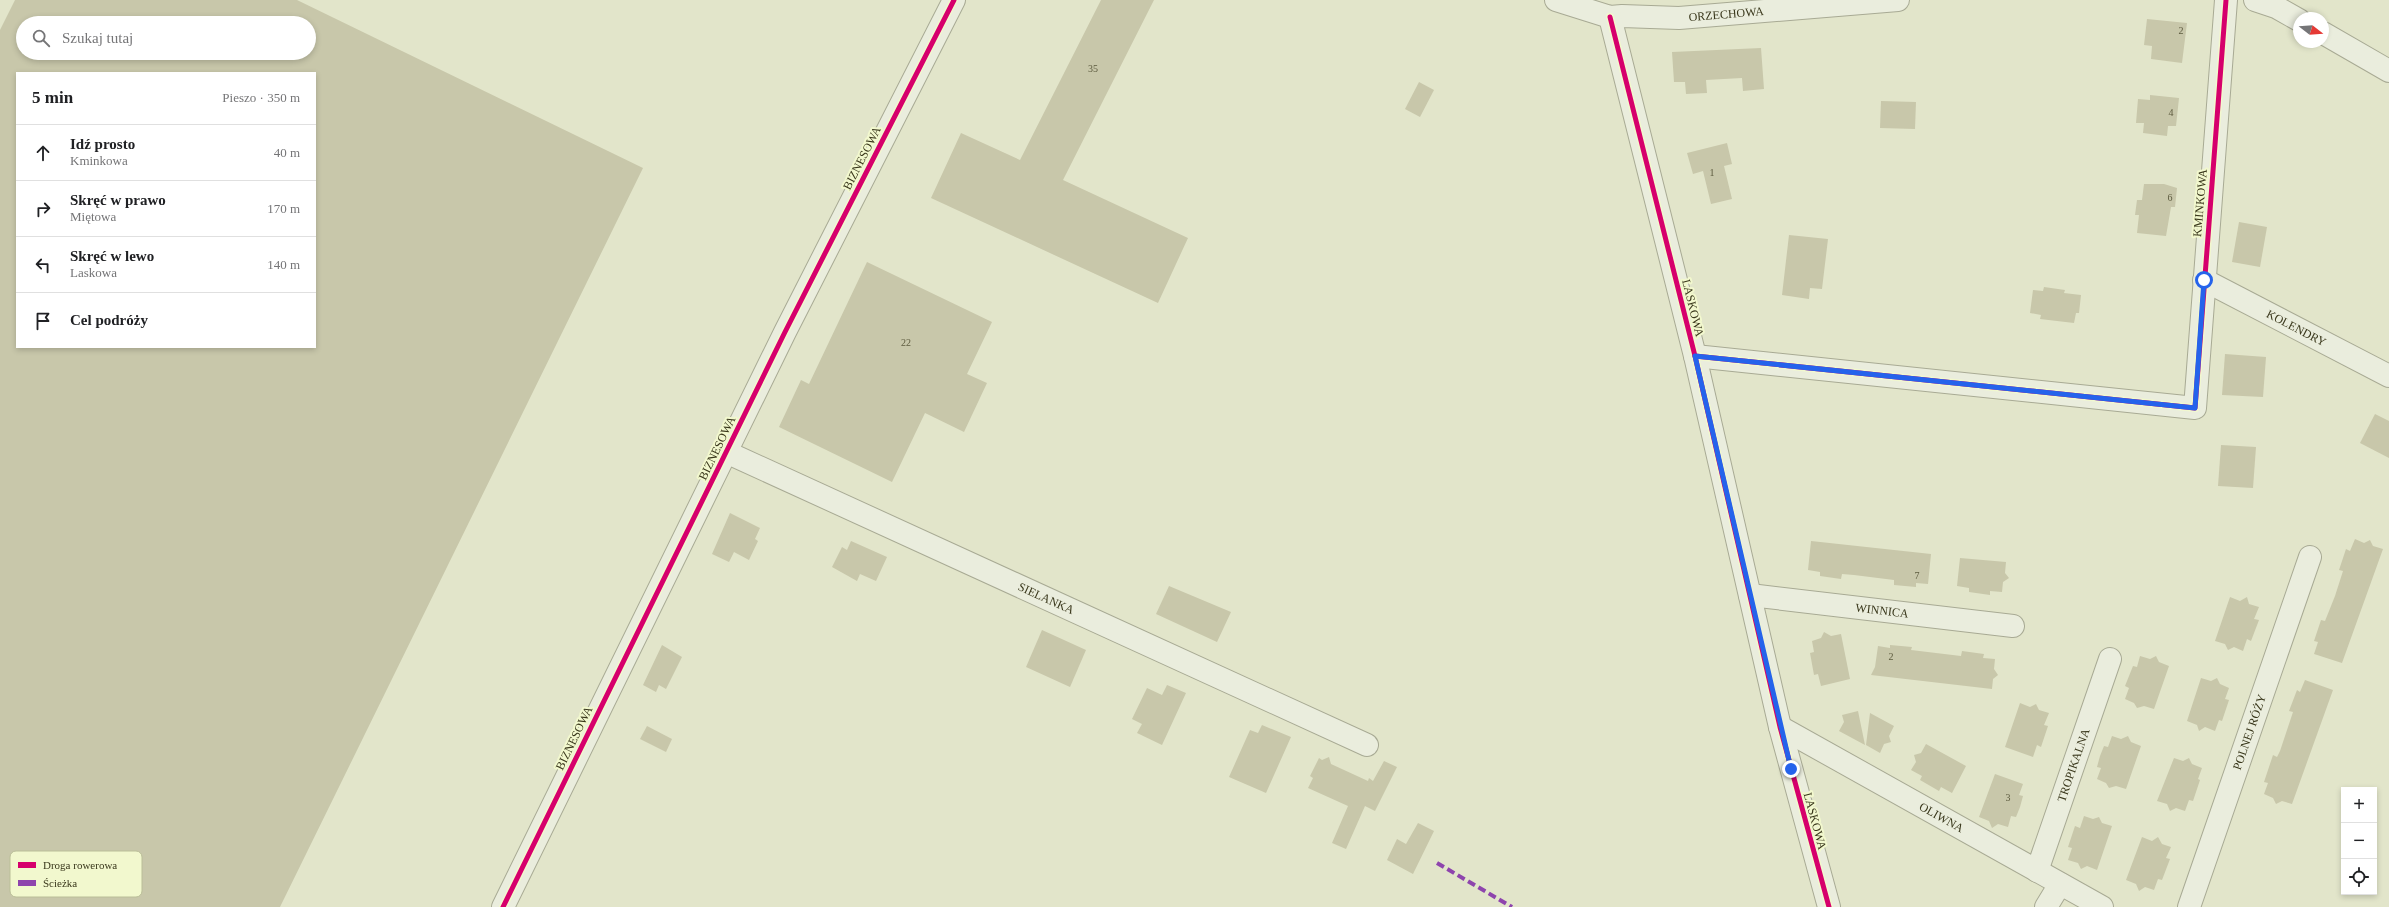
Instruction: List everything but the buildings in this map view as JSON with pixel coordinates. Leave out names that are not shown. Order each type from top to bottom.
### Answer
[{"type":"street","name":"BIZNESOWA","points":[[503,907],[726,452],[954,0]]},
{"type":"street","name":"ORZECHOWA","points":[[1556,0],[1610,17],[1679,18],[1898,0]]},
{"type":"street","name":"KMINKOWA","points":[[1695,356],[2195,408],[2226,0]]},
{"type":"street","points":[[2255,0],[2276,7],[2293,17]]},
{"type":"street","name":"LASKOWA","points":[[1610,17],[1695,356],[1780,727],[1829,907]]},
{"type":"street","points":[[2329,36],[2389,71]]},
{"type":"street","name":"KOLENDRY","points":[[2204,280],[2389,376]]},
{"type":"street","name":"SIELANKA","points":[[726,452],[1367,745]]},
{"type":"street","name":"POLNEJ RÓŻY","points":[[2189,907],[2310,557]]},
{"type":"street","name":"WINNICA","points":[[1750,595],[2013,626]]},
{"type":"street","name":"TROPIKALNA","points":[[2037,871],[2110,658]]},
{"type":"street","name":"OLIWNA","points":[[1780,727],[2102,907]]},
{"type":"street","points":[[2046,907],[2060,884]]},
{"type":"marked path","points":[[1437,863],[1512,907]]},
{"type":"cycle path","points":[[503,907],[785,332],[954,0]]},
{"type":"cycle path","points":[[1695,356],[2195,408],[2226,0]]},
{"type":"cycle path","points":[[1610,17],[1695,356],[1780,727],[1829,907]]},
{"type":"route","points":[[1791,769],[1780,727],[1695,356],[2195,408],[2204,280]]}]
